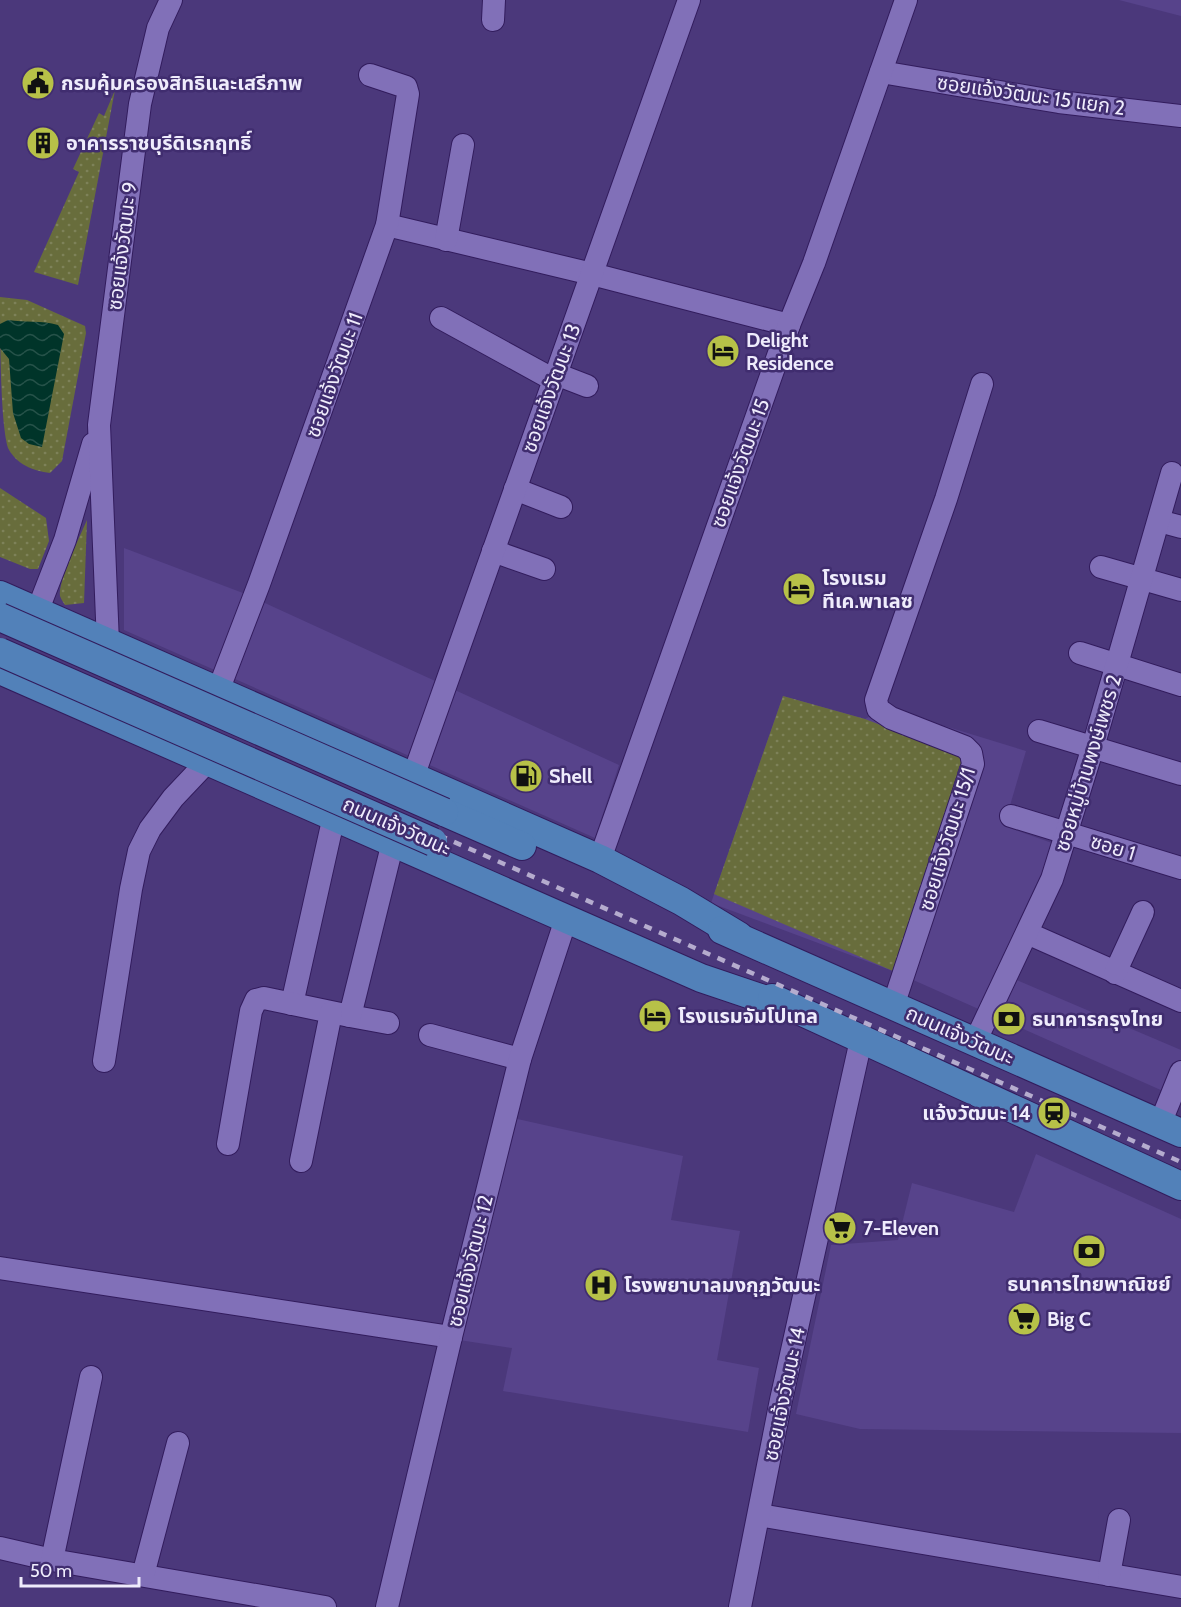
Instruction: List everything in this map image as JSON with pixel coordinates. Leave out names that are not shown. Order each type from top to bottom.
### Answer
[{"type":"main road","name":"ถนนแจ้งวัฒนะ","points":[[0,595],[600,859],[681,901],[739,936]]},
{"type":"main road","points":[[3,665],[37,612]]},
{"type":"main road","name":"ถนนแจ้งวัฒนะ","points":[[0,617],[444,812],[651,901],[739,936],[1171,1129]]},
{"type":"main road","points":[[117,721],[108,704],[111,680],[117,668],[125,660],[140,657]]},
{"type":"main road","name":"ถนนแจ้งวัฒนะ","points":[[3,665],[117,721],[701,978],[790,1008]]},
{"type":"main road","name":"ถนนแจ้งวัฒนะ","points":[[3,665],[433,842],[705,963],[790,1008],[1181,1186]]},
{"type":"street","name":"ซอยแจ้งวัฒนะ 9","points":[[108,643],[99,425],[140,104],[158,28],[171,0]]},
{"type":"street","name":"ซอยแจ้งวัฒนะ 13","points":[[413,777],[689,0]]},
{"type":"street","name":"ซอยแจ้งวัฒนะ 15","points":[[600,859],[906,0]]},
{"type":"street","name":"ซอยแจ้งวัฒนะ 15 แยก 2","points":[[881,72],[1059,102],[1181,116]]},
{"type":"street","name":"ซอยแจ้งวัฒนะ 11","points":[[218,691],[259,584],[387,225],[408,94],[406,87],[370,75]]},
{"type":"street","points":[[446,240],[463,145]]},
{"type":"street","points":[[387,225],[592,274],[789,325]]},
{"type":"street","points":[[441,318],[555,377],[586,386]]},
{"type":"street","name":"ซอยแจ้งวัฒนะ 15/1","points":[[893,1006],[973,764],[971,753],[965,747],[891,718],[878,709],[876,700],[942,510],[982,384]]},
{"type":"street","name":"ซอยแจ้งวัฒนะ 9","points":[[37,612],[65,540],[99,425]]},
{"type":"street","name":"ซอยหมู่บ้านพงษ์เพชร 2","points":[[975,1042],[1052,879],[1117,666],[1172,472]]},
{"type":"street","points":[[515,489],[561,507]]},
{"type":"street","points":[[1159,521],[1181,528]]},
{"type":"street","points":[[493,551],[544,568]]},
{"type":"street","points":[[1101,567],[1181,590]]},
{"type":"street","points":[[1080,653],[1181,685]]},
{"type":"street","points":[[1039,731],[1181,774]]},
{"type":"street","points":[[104,1061],[139,851],[150,830],[173,798],[208,761]]},
{"type":"street","points":[[292,1004],[334,816]]},
{"type":"street","name":"ซอย 1","points":[[1011,816],[1181,868]]},
{"type":"street","points":[[301,1161],[340,1014],[393,842]]},
{"type":"street","points":[[1115,973],[1143,912]]},
{"type":"street","name":"ซอยแจ้งวัฒนะ 12","points":[[387,1607],[520,1059],[566,919]]},
{"type":"street","points":[[1027,933],[1181,1001]]},
{"type":"street","points":[[228,1144],[251,1011],[256,1000],[264,998],[388,1023]]},
{"type":"street","points":[[430,1035],[520,1059]]},
{"type":"street","name":"ซอยแจ้งวัฒนะ 14","points":[[740,1607],[782,1401],[861,1040]]},
{"type":"street","points":[[1171,1129],[1181,1072]]},
{"type":"street","points":[[0,1268],[451,1337]]},
{"type":"street","points":[[52,1560],[91,1377]]},
{"type":"street","points":[[143,1575],[178,1443]]},
{"type":"street","points":[[759,1515],[1108,1575],[1175,1593]]},
{"type":"street","points":[[1108,1575],[1119,1520]]},
{"type":"street","points":[[0,1548],[52,1560],[143,1575],[245,1600],[325,1607]]},
{"type":"shaded area","points":[[1119,0],[1181,0],[1181,16]]},
{"type":"shaded area","points":[[115,90],[78,285],[34,272],[79,172],[73,169],[99,113],[104,116]]},
{"type":"shaded area","points":[[0,297],[27,300],[85,326],[86,333],[62,461],[50,473],[26,466],[11,454],[8,448],[2,398]]},
{"type":"shaded area","points":[[0,488],[46,518],[49,541],[38,569],[30,569],[0,557]]},
{"type":"shaded area","points":[[87,520],[84,603],[65,605],[60,596],[62,580]]},
{"type":"shaded area","points":[[124,548],[243,593],[619,765],[595,838],[124,630]]},
{"type":"shaded area","points":[[783,696],[865,719],[886,708],[1026,751],[1004,826],[1052,843],[1014,979],[1181,1050],[1181,1099],[893,971],[711,903]]},
{"type":"shaded area","points":[[783,696],[865,719],[963,757],[964,767],[893,971],[714,894]]},
{"type":"shaded area","name":"โรงพยาบาลมงกุฎวัฒนะ","points":[[513,1118],[683,1156],[671,1220],[740,1231],[717,1360],[759,1368],[748,1432],[503,1391],[512,1348],[459,1340]]},
{"type":"shaded area","name":"Big C","points":[[1036,1154],[1181,1219],[1181,1433],[860,1429],[796,1414],[831,1245],[898,1240],[912,1183],[1014,1212]]},
{"type":"water","points":[[8,320],[52,323],[58,325],[64,334],[42,447],[29,444],[21,438],[13,413],[9,359],[0,348],[0,324]]},
{"type":"railway","points":[[0,642],[1181,1162]]},
{"type":"place","name":"กรมคุ้มครองสิทธิและเสรีภาพ","points":[[38,83]]},
{"type":"place","name":"อาคารราชบุรีดิเรกฤทธิ์","points":[[43,143]]},
{"type":"place","name":"Delight Residence","points":[[723,351]]},
{"type":"place","name":"โรงแรม ทีเค.พาเลซ","points":[[799,589]]},
{"type":"place","name":"Shell","points":[[526,776]]},
{"type":"place","name":"โรงแรมจัมโปเทล","points":[[655,1016]]},
{"type":"place","name":"ธนาคารกรุงไทย","points":[[1009,1019]]},
{"type":"place","name":"แจ้งวัฒนะ 14","points":[[1054,1113]]},
{"type":"place","name":"7-Eleven","points":[[840,1228]]},
{"type":"place","name":"ธนาคารไทยพาณิชย์","points":[[1089,1251]]},
{"type":"place","name":"โรงพยาบาลมงกุฎวัฒนะ","points":[[601,1285]]},
{"type":"place","name":"Big C","points":[[1024,1319]]}]
